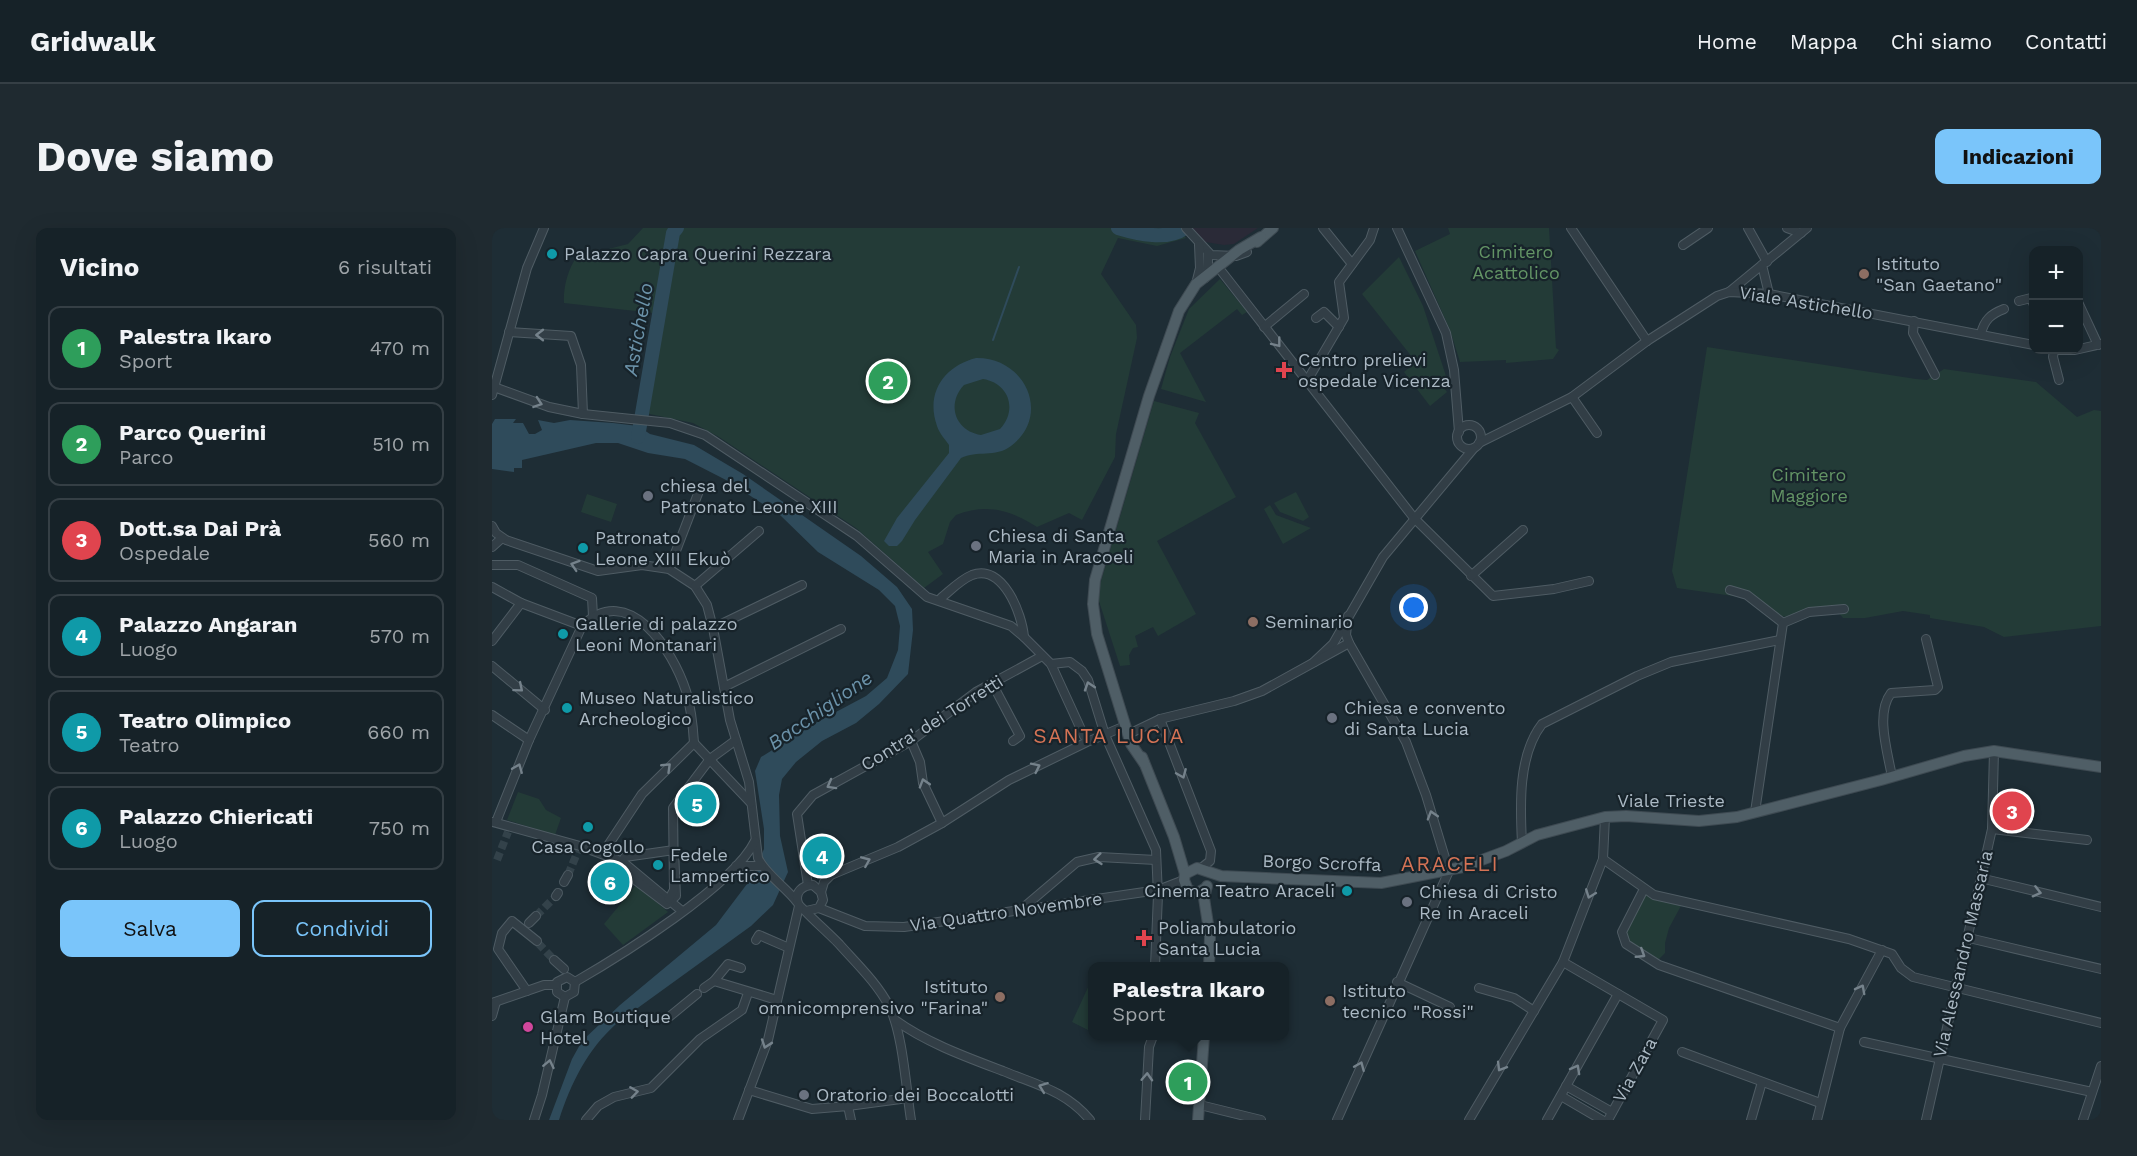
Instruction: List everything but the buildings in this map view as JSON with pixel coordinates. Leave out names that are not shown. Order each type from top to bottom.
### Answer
[{"type":"main road","points":[[1209,928],[1187,884],[1174,837],[1129,729],[1097,634],[1093,604],[1095,580],[1164,351],[1189,296],[1206,276],[1273,228]]},
{"type":"main road","points":[[1198,286],[1222,272],[1239,253]]},
{"type":"main road","name":"Viale Trieste","points":[[1522,843],[1538,835],[1605,817],[1708,820],[1755,812],[1964,756],[1994,751],[2101,766]]},
{"type":"main road","points":[[1174,837],[1201,870],[1207,886],[1204,898],[1209,928],[1209,962]]},
{"type":"main road","name":"Borgo Scroffa","points":[[1201,870],[1221,876],[1381,883],[1449,871],[1522,843]]},
{"type":"main road","points":[[1187,884],[1201,870]]},
{"type":"main road","points":[[1187,884],[1197,893],[1221,876]]},
{"type":"main road","points":[[1198,1120],[1204,1040]]},
{"type":"street","points":[[544,228],[527,268],[493,391],[584,414],[633,418],[690,428],[743,458],[859,537],[927,597],[1011,626],[1051,663],[1084,736]]},
{"type":"street","points":[[1186,228],[1208,254],[1206,276]]},
{"type":"street","points":[[1323,228],[1352,264]]},
{"type":"street","points":[[1307,381],[1345,313],[1339,295],[1339,282],[1370,240],[1374,228]]},
{"type":"street","points":[[1396,228],[1446,333],[1454,370],[1458,405],[1460,444],[1454,471]]},
{"type":"street","points":[[1571,228],[1647,341]]},
{"type":"street","points":[[1683,245],[1708,228]]},
{"type":"street","points":[[1748,228],[1765,264],[1769,294]]},
{"type":"street","points":[[1787,228],[1804,231]]},
{"type":"street","points":[[1730,292],[1804,231]]},
{"type":"street","points":[[1199,244],[1215,250],[1239,253]]},
{"type":"street","points":[[1198,286],[1199,244]]},
{"type":"street","points":[[1208,254],[1239,253]]},
{"type":"street","points":[[1222,272],[1414,518],[1493,596],[1554,590],[1589,581]]},
{"type":"street","name":"Viale Astichello","points":[[1314,662],[1337,637],[1383,557],[1477,446],[1497,433],[1572,397],[1647,341],[1717,296],[1730,292],[1769,294],[2029,344]]},
{"type":"street","points":[[1264,327],[1304,294]]},
{"type":"street","points":[[2019,301],[2031,298],[2032,300]]},
{"type":"street","points":[[1981,334],[1983,325],[1991,314],[2004,309]]},
{"type":"street","points":[[2083,311],[2099,345],[2083,348]]},
{"type":"street","points":[[1317,318],[1324,312],[1339,327]]},
{"type":"street","points":[[1914,321],[1913,333],[1935,375]]},
{"type":"street","points":[[509,332],[571,336],[581,365],[584,414]]},
{"type":"street","points":[[2054,354],[2059,380]]},
{"type":"street","points":[[1572,397],[1597,433]]},
{"type":"street","points":[[1458,405],[1462,415],[1481,436],[1477,446],[1466,448],[1460,444]]},
{"type":"street","points":[[1459,432],[1464,427],[1475,427],[1487,433],[1497,433]]},
{"type":"street","points":[[669,569],[699,491]]},
{"type":"street","points":[[492,526],[502,538],[560,560],[598,571],[642,565],[669,569],[695,586],[707,605],[736,740],[748,782],[757,863]]},
{"type":"street","points":[[1471,576],[1523,530]]},
{"type":"street","points":[[695,586],[759,531]]},
{"type":"street","points":[[492,547],[502,538]]},
{"type":"street","points":[[492,565],[518,565],[592,598],[593,616]]},
{"type":"street","points":[[941,598],[974,574],[987,574],[1004,587],[1014,603],[1023,623],[1024,637]]},
{"type":"street","points":[[713,628],[802,585]]},
{"type":"street","points":[[492,587],[521,603],[582,626]]},
{"type":"street","points":[[1730,590],[1747,595],[1783,623]]},
{"type":"street","points":[[492,641],[521,603]]},
{"type":"street","points":[[1783,623],[1809,612],[1844,609]]},
{"type":"street","points":[[682,911],[622,862],[603,854],[509,829],[494,822],[582,626],[593,616],[618,612],[644,622],[654,632],[687,695],[694,742],[751,804]]},
{"type":"street","points":[[1337,1120],[1397,982],[1449,871],[1426,795],[1406,742],[1348,640],[1348,616]]},
{"type":"street","points":[[1755,812],[1783,623]]},
{"type":"street","points":[[724,687],[841,629]]},
{"type":"street","points":[[1337,637],[1348,640]]},
{"type":"street","points":[[1892,777],[1883,714],[1886,700],[1891,693],[1935,690],[1938,687],[1926,639]]},
{"type":"street","points":[[738,1120],[768,1040],[789,948],[807,907],[822,894],[824,882],[831,875],[898,847],[942,823],[1009,780],[1105,735],[1234,701],[1262,691],[1348,640]]},
{"type":"street","points":[[1522,843],[1519,793],[1535,733],[1542,724],[1637,676],[1671,662],[1780,640]]},
{"type":"street","name":"Contra' dei Torretti","points":[[798,888],[797,814],[801,805],[813,795],[911,741],[976,692],[1042,657]]},
{"type":"street","points":[[1051,663],[1070,662],[1086,676],[1105,735],[1150,833],[1156,860],[1158,890],[1155,962]]},
{"type":"street","points":[[492,666],[545,710]]},
{"type":"street","points":[[992,683],[1020,736],[1013,741]]},
{"type":"street","points":[[492,715],[529,740]]},
{"type":"street","points":[[1160,719],[1212,851],[1210,861],[1201,870]]},
{"type":"street","points":[[670,899],[674,890],[673,808],[710,759],[736,740]]},
{"type":"street","points":[[911,741],[920,762],[923,783],[942,823]]},
{"type":"street","points":[[603,854],[642,794],[694,742]]},
{"type":"street","name":"Via Alessandro Massaria","points":[[1926,1120],[1955,988],[1969,938],[1992,828],[1994,751]]},
{"type":"street","points":[[734,784],[748,782]]},
{"type":"street","points":[[1469,1120],[1563,962],[1603,858],[1605,817]]},
{"type":"street","points":[[1992,828],[2087,840]]},
{"type":"street","points":[[575,982],[624,953],[682,911],[736,866],[748,854],[755,841]]},
{"type":"street","points":[[622,862],[625,857],[674,850]]},
{"type":"street","points":[[1022,908],[1077,862],[1099,857],[1156,860]]},
{"type":"street","points":[[1603,858],[1654,895],[1849,939],[1892,954],[1901,968],[1913,977],[2101,1023]]},
{"type":"street","points":[[736,866],[757,863],[784,884],[798,888],[807,907],[882,995],[895,1020],[911,1120]]},
{"type":"street","points":[[1980,878],[2101,907]]},
{"type":"street","name":"Via Quattro Novembre","points":[[807,907],[878,928],[904,927],[1187,884]]},
{"type":"street","name":"Via Quattro Novembre","points":[[798,888],[816,886],[845,918]]},
{"type":"street","points":[[1644,889],[1622,932],[1626,944],[1659,965],[1840,1028]]},
{"type":"street","points":[[1037,895],[1041,908]]},
{"type":"street","points":[[527,991],[498,949],[502,933],[512,921],[528,924],[537,942]]},
{"type":"street","points":[[756,940],[759,935],[789,948]]},
{"type":"street","points":[[1969,938],[2101,969]]},
{"type":"street","points":[[1817,1120],[1840,1028],[1882,950]]},
{"type":"street","points":[[554,960],[564,969]]},
{"type":"street","points":[[1547,1120],[1618,994],[1563,962]]},
{"type":"street","points":[[669,1017],[714,981],[728,964],[741,968]]},
{"type":"street","points":[[492,1016],[494,1002],[527,991],[556,985],[565,977],[575,982]]},
{"type":"street","points":[[714,981],[777,1000]]},
{"type":"street","points":[[565,997],[574,993],[575,982]]},
{"type":"street","points":[[1397,982],[1450,1007]]},
{"type":"street","points":[[556,985],[557,992],[565,997]]},
{"type":"street","points":[[1479,988],[1514,998],[1534,1011]]},
{"type":"street","points":[[586,1120],[598,1106],[614,1096],[651,1088],[700,1039],[742,1010],[748,993]]},
{"type":"street","name":"Via Zara","points":[[1610,1116],[1663,1020],[1618,994]]},
{"type":"street","points":[[534,1120],[565,997]]},
{"type":"street","points":[[895,1020],[910,1031],[973,1060],[1064,1095],[1085,1118]]},
{"type":"street","points":[[1145,1120],[1151,1040]]},
{"type":"street","points":[[1864,1042],[2092,1092]]},
{"type":"street","points":[[1682,1052],[1820,1103]]},
{"type":"street","points":[[2083,1120],[2101,1066]]},
{"type":"street","points":[[1751,1120],[1762,1082]]},
{"type":"street","points":[[1566,1086],[1610,1116]]},
{"type":"street","points":[[749,1090],[812,1109],[908,1098]]},
{"type":"street","points":[[1561,1096],[1602,1120]]},
{"type":"street","points":[[1200,1105],[1262,1120]]},
{"type":"street","points":[[848,1106],[850,1120]]},
{"type":"shaded area","points":[[1190,228],[1258,228],[1234,244],[1224,245],[1205,242]]},
{"type":"shaded area","points":[[976,358],[993,360],[1008,367],[1019,377],[1027,390],[1031,404],[1030,419],[1023,433],[1005,450],[961,458],[902,541],[897,546],[889,546],[884,541],[897,518],[949,453],[949,445],[937,426],[934,402],[940,382],[955,367]],"holes":[[[983,379],[992,382],[1005,392],[1008,398],[1009,414],[1000,429],[981,435],[965,428],[959,422],[956,416],[955,400],[964,385]]]},
{"type":"shaded area","name":"Bacchiglione","points":[[495,419],[516,419],[513,423],[523,423],[529,434],[542,430],[538,420],[554,423],[570,420],[638,426],[650,434],[694,445],[743,474],[861,556],[897,587],[912,609],[913,630],[908,674],[879,704],[856,723],[822,741],[796,762],[782,779],[779,795],[780,836],[788,872],[773,905],[751,926],[606,1033],[581,1068],[559,1120],[549,1120],[572,1059],[582,1041],[620,1005],[716,925],[750,880],[764,849],[764,829],[755,771],[761,757],[819,721],[866,696],[887,678],[898,650],[900,626],[895,606],[879,590],[818,552],[780,515],[726,480],[685,459],[648,453],[618,443],[596,443],[522,460],[522,468],[514,468],[514,472],[492,469],[492,424]]},
{"type":"green space","points":[[643,228],[1179,228],[1186,238],[1157,246],[1118,238],[1101,274],[1136,325],[1137,338],[1116,434],[1115,457],[1082,520],[1069,513],[1037,527],[1017,516],[998,510],[978,509],[956,515],[950,522],[943,544],[928,552],[943,574],[924,588],[856,528],[719,437],[693,423],[640,412],[647,374],[653,313],[564,303],[564,297],[569,272],[577,257],[628,244]]},
{"type":"green space","name":"Cimitero Acattolico","points":[[1448,228],[1549,228],[1556,348],[1559,350],[1553,359],[1506,363],[1506,360],[1460,362],[1450,330],[1415,251],[1450,234]]},
{"type":"green space","points":[[1399,257],[1423,306],[1446,376],[1438,380],[1447,392],[1430,406],[1404,372],[1416,362],[1362,294]]},
{"type":"green space","points":[[1220,279],[1247,312],[1242,315],[1237,309],[1180,353],[1206,402],[1161,389],[1170,357],[1189,309]]},
{"type":"green space","name":"Cimitero Maggiore","points":[[1707,347],[1916,379],[1927,380],[1944,369],[2036,382],[2077,417],[2094,410],[2101,411],[2101,626],[2004,637],[1984,627],[1903,611],[1865,618],[1843,618],[1837,611],[1793,618],[1769,614],[1747,598],[1677,588],[1672,571]]},
{"type":"green space","points":[[1154,401],[1199,413],[1195,423],[1236,497],[1157,541],[1196,614],[1158,636],[1153,627],[1135,636],[1138,647],[1133,648],[1129,655],[1130,665],[1120,666],[1097,595]]},
{"type":"green space","points":[[1296,492],[1309,517],[1303,521],[1280,512],[1274,503]]},
{"type":"green space","points":[[587,494],[617,504],[611,522],[581,512]]},
{"type":"green space","points":[[1270,505],[1276,515],[1311,528],[1283,544],[1264,509]]},
{"type":"green space","points":[[518,792],[539,799],[546,810],[561,818],[555,835],[507,820]]},
{"type":"green space","points":[[636,885],[668,912],[623,945],[604,924]]},
{"type":"green space","points":[[1644,889],[1683,902],[1669,928],[1665,953],[1655,963],[1626,944],[1622,932]]},
{"type":"green space","points":[[1088,987],[1088,1030],[1072,1022]]},
{"type":"waterway","name":"Astichello","points":[[638,437],[673,233],[677,228]]},
{"type":"waterway","name":"Astichello","points":[[1118,228],[1143,234],[1161,235],[1178,232],[1185,228]]},
{"type":"waterway","points":[[993,340],[1019,267]]},
{"type":"tunnel","points":[[497,860],[508,832]]},
{"type":"tunnel","points":[[568,875],[580,846]]},
{"type":"tunnel","points":[[536,916],[556,896]]},
{"type":"tunnel","points":[[538,943],[554,960]]},
{"type":"place","name":"Palazzo Capra Querini Rezzara","points":[[552,254]]},
{"type":"place","name":"Istituto \"San Gaetano\"","points":[[1864,274]]},
{"type":"place","name":"Centro prelievi ospedale Vicenza","points":[[1284,370]]},
{"type":"place","name":"Parco Querini","points":[[888,381]]},
{"type":"place","name":"chiesa del Patronato Leone XIII","points":[[648,496]]},
{"type":"place","name":"Chiesa di Santa Maria in Aracoeli","points":[[976,546]]},
{"type":"place","name":"Patronato Leone XIII Ekuò","points":[[583,548]]},
{"type":"place","name":"Seminario","points":[[1253,622]]},
{"type":"place","name":"Gallerie di palazzo Leoni Montanari","points":[[563,634]]},
{"type":"place","name":"Museo Naturalistico Archeologico","points":[[567,708]]},
{"type":"place","name":"Chiesa e convento di Santa Lucia","points":[[1332,718]]},
{"type":"place","name":"Teatro Olimpico","points":[[697,804]]},
{"type":"place","name":"Dott.sa Dai Prà","points":[[2012,811]]},
{"type":"place","name":"Casa Cogollo","points":[[588,827]]},
{"type":"place","name":"Palazzo Angaran","points":[[822,856]]},
{"type":"place","name":"Fedele Lampertico","points":[[658,865]]},
{"type":"place","name":"Palazzo Chiericati","points":[[610,882]]},
{"type":"place","name":"Cinema Teatro Araceli","points":[[1347,891]]},
{"type":"place","name":"Chiesa di Cristo Re in Araceli","points":[[1407,902]]},
{"type":"place","name":"Poliambulatorio Santa Lucia","points":[[1144,938]]},
{"type":"place","name":"Istituto omnicomprensivo \"Farina\"","points":[[1000,997]]},
{"type":"place","name":"Istituto tecnico \"Rossi\"","points":[[1330,1001]]},
{"type":"place","name":"Glam Boutique Hotel","points":[[528,1027]]},
{"type":"place","name":"Palestra Ikaro","points":[[1188,1082]]},
{"type":"place","name":"Oratorio dei Boccalotti","points":[[804,1095]]},
{"type":"district","name":"SANTA LUCIA","points":[[1109,736]]},
{"type":"district","name":"ARACELI","points":[[1450,864]]}]
